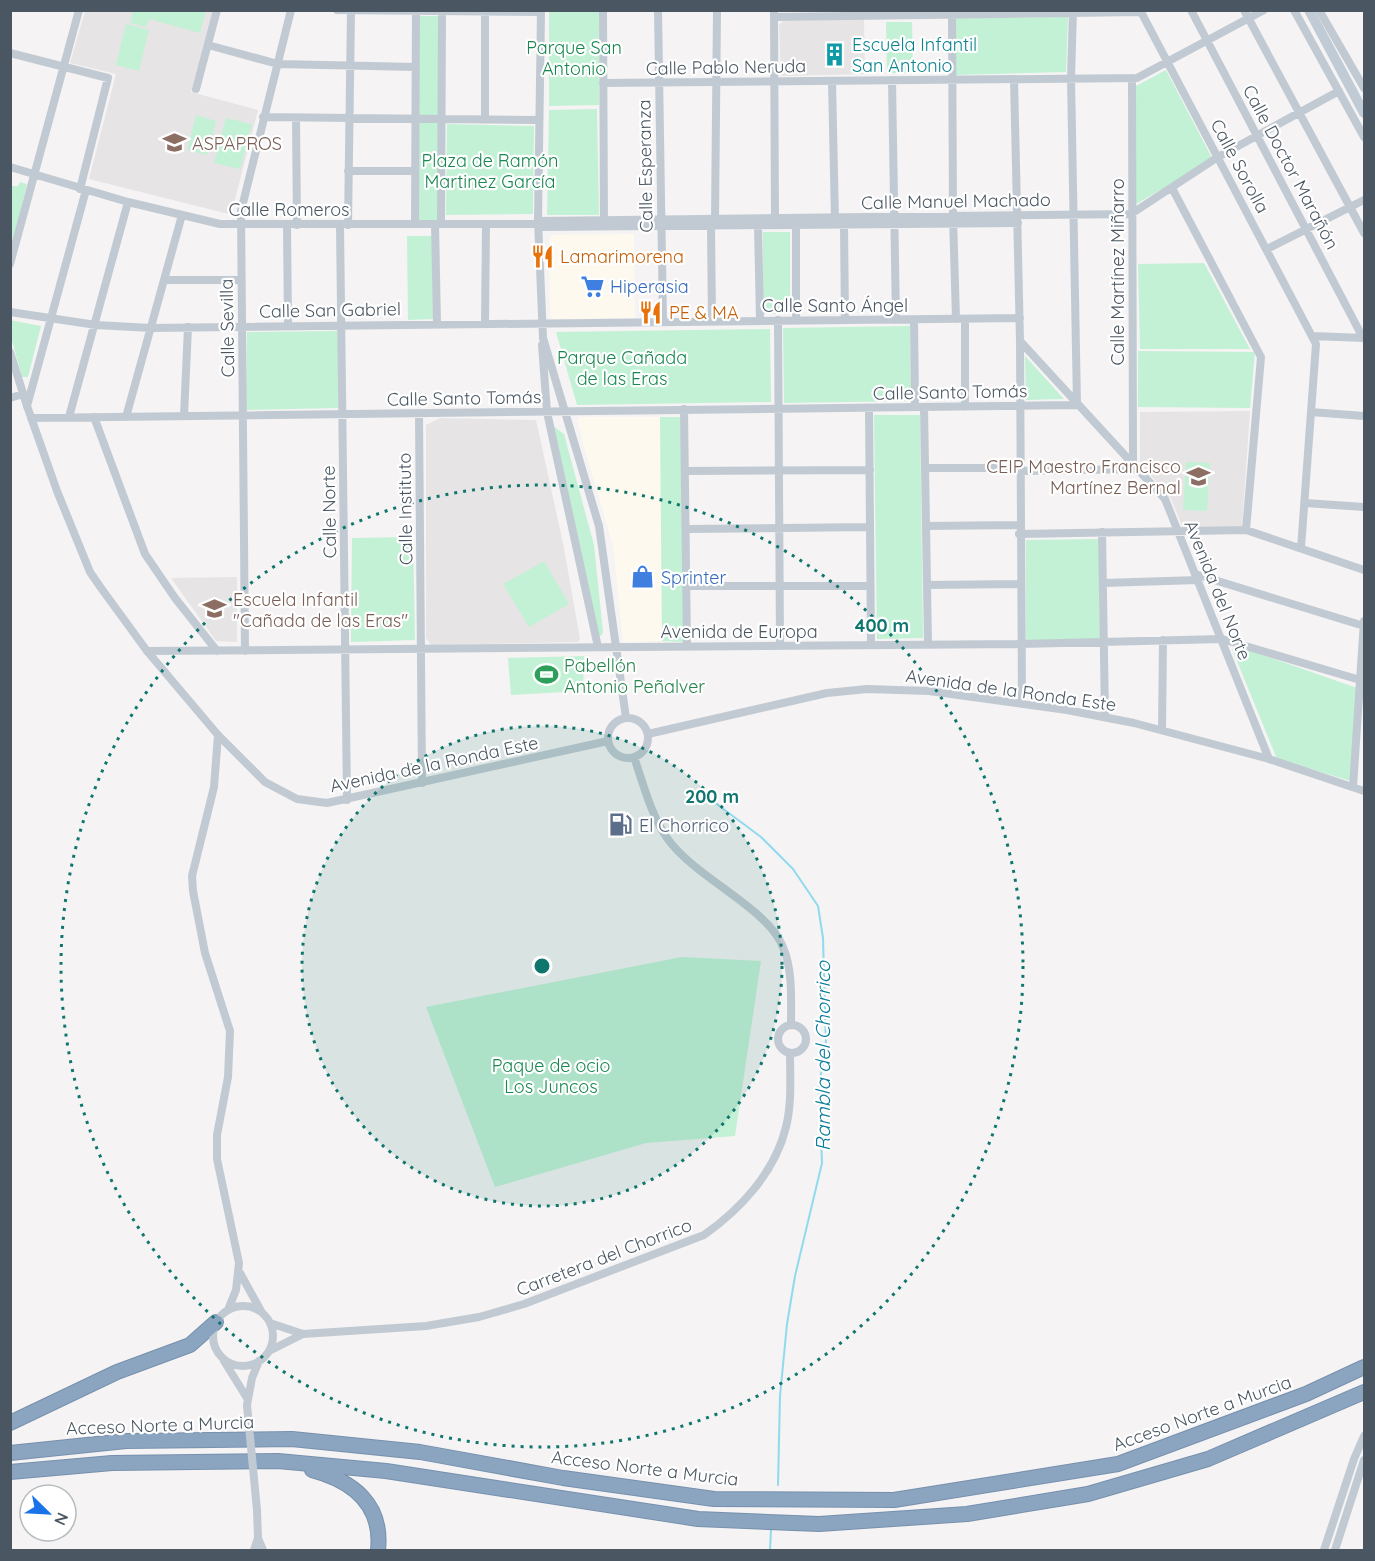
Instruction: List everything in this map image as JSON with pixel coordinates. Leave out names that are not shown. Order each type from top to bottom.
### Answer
[{"type":"highway","points":[[10,1423],[117,1372],[190,1345],[216,1322]]},
{"type":"highway","name":"Acceso Norte a Murcia","points":[[10,1452],[126,1441],[292,1439],[420,1452],[563,1478],[714,1499],[894,1500],[1118,1464],[1306,1394],[1365,1367]]},
{"type":"highway","name":"Acceso Norte a Murcia","points":[[10,1472],[112,1463],[278,1461],[386,1471],[698,1519],[819,1524],[967,1514],[1088,1494],[1208,1459],[1365,1392]]},
{"type":"highway","points":[[278,1461],[340,1479],[360,1493],[374,1514],[379,1537],[378,1551]]},
{"type":"main road","points":[[1309,10],[1365,113]]},
{"type":"street","points":[[10,264],[79,10]]},
{"type":"street","points":[[196,89],[217,10]]},
{"type":"street","name":"Calle Sevilla","points":[[245,651],[240,225],[247,179],[291,10]]},
{"type":"street","points":[[337,10],[541,11],[538,224],[543,322],[542,360],[547,411],[598,647]]},
{"type":"street","points":[[603,10],[604,224]]},
{"type":"street","name":"Calle Esperanza","points":[[658,10],[663,322]]},
{"type":"street","points":[[712,321],[717,10]]},
{"type":"street","name":"Calle Doctor Marañón","points":[[1191,10],[1364,338]]},
{"type":"street","points":[[1244,10],[1365,233]]},
{"type":"street","name":"Calle Pablo Neruda","points":[[603,83],[1132,78],[1167,62],[1264,10]]},
{"type":"street","points":[[1294,10],[1365,137]]},
{"type":"street","points":[[1319,10],[1363,82]]},
{"type":"street","name":"Calle Norte","points":[[347,800],[342,325],[351,11]]},
{"type":"street","points":[[415,224],[416,11]]},
{"type":"street","points":[[436,324],[442,119],[442,11]]},
{"type":"street","points":[[775,222],[774,14],[1140,11]]},
{"type":"street","name":"Calle Sorolla","points":[[1140,11],[1312,336]]},
{"type":"street","points":[[485,12],[485,120]]},
{"type":"street","points":[[1073,12],[1071,78],[1076,215],[1077,405]]},
{"type":"street","points":[[952,13],[953,220],[965,407]]},
{"type":"street","points":[[208,45],[278,64],[416,66]]},
{"type":"street","points":[[10,53],[108,78],[51,319],[27,406]]},
{"type":"street","name":"Calle Martínez Miñarro","points":[[1132,78],[1131,214],[1135,467]]},
{"type":"street","points":[[1014,79],[1020,318],[1019,529],[1022,704]]},
{"type":"street","points":[[892,80],[896,320]]},
{"type":"street","points":[[832,81],[845,320]]},
{"type":"street","points":[[1131,214],[1218,157],[1339,91]]},
{"type":"street","points":[[263,117],[539,120]]},
{"type":"street","points":[[296,118],[297,225]]},
{"type":"street","name":"Calle Romeros","points":[[10,167],[128,202],[220,224],[538,224]]},
{"type":"street","points":[[348,171],[415,171]]},
{"type":"street","points":[[1172,188],[1261,357],[1246,530]]},
{"type":"street","points":[[1267,249],[1365,200]]},
{"type":"street","points":[[69,417],[128,202]]},
{"type":"street","points":[[126,417],[182,214]]},
{"type":"street","name":"Calle Manuel Machado","points":[[538,224],[1018,219],[1131,214]]},
{"type":"street","name":"Calle Manuel Machado","points":[[713,222],[758,225],[775,222],[796,225],[838,222]]},
{"type":"street","points":[[485,323],[486,224]]},
{"type":"street","points":[[286,225],[288,326]]},
{"type":"street","points":[[758,225],[760,321]]},
{"type":"street","points":[[796,225],[796,320]]},
{"type":"street","points":[[164,280],[241,280]]},
{"type":"street","name":"Calle San Gabriel","points":[[10,312],[94,325],[151,328],[543,322]]},
{"type":"street","name":"Calle Santo Ángel","points":[[543,322],[1020,318]]},
{"type":"street","points":[[778,320],[780,646]]},
{"type":"street","points":[[914,320],[915,407]]},
{"type":"street","points":[[184,416],[188,327]]},
{"type":"street","points":[[1301,548],[1316,344],[1312,336],[1364,338]]},
{"type":"street","points":[[543,338],[599,526],[614,647],[626,718]]},
{"type":"street","name":"Avenida del Norte","points":[[1020,341],[1165,499],[1269,759]]},
{"type":"street","name":"Avenida de la Ronda Este","points":[[10,352],[31,418],[90,572],[147,651],[218,735],[265,782],[279,791],[313,803],[347,800],[608,741]]},
{"type":"street","points":[[10,399],[23,394]]},
{"type":"street","name":"Calle Santo Tomás","points":[[31,418],[1077,405]]},
{"type":"street","points":[[924,407],[928,644]]},
{"type":"street","points":[[869,408],[871,645]]},
{"type":"street","points":[[684,409],[687,646]]},
{"type":"street","points":[[1311,412],[1365,416]]},
{"type":"street","name":"Calle Instituto","points":[[419,414],[422,783]]},
{"type":"street","points":[[94,417],[145,555],[217,651]]},
{"type":"street","points":[[925,468],[1135,467]]},
{"type":"street","points":[[685,471],[870,470]]},
{"type":"street","points":[[1305,503],[1365,507]]},
{"type":"street","points":[[926,526],[1102,532],[1246,530],[1365,570]]},
{"type":"street","points":[[686,529],[870,527]]},
{"type":"street","points":[[1102,532],[1105,717]]},
{"type":"street","points":[[1103,583],[1196,577],[1364,626]]},
{"type":"street","points":[[927,585],[1020,584]]},
{"type":"street","points":[[686,586],[870,586]]},
{"type":"street","points":[[1353,788],[1365,621]]},
{"type":"street","name":"Avenida de Europa","points":[[147,651],[1021,644],[1222,639],[1360,680]]},
{"type":"street","points":[[1162,729],[1163,640]]},
{"type":"street","name":"Avenida de la Ronda Este","points":[[648,734],[827,693],[867,689],[929,692],[1105,717],[1162,729],[1269,759],[1365,791]]},
{"type":"street","points":[[626,718],[642,724],[648,734],[647,746],[634,757],[620,757],[610,748],[608,741],[610,729],[626,718]]},
{"type":"street","points":[[218,735],[214,788],[195,858],[193,891],[206,952],[230,1031],[231,1053],[217,1135],[217,1159],[235,1232],[240,1272],[262,1314],[270,1323],[272,1342],[269,1351],[259,1361],[247,1402],[258,1538],[263,1551]]},
{"type":"street","points":[[634,757],[667,838],[701,872],[761,918],[783,946],[787,958],[791,1025]]},
{"type":"street","points":[[791,1025],[802,1029],[806,1040],[800,1050],[790,1053],[781,1048],[778,1038],[783,1028],[791,1025]]},
{"type":"street","name":"Carretera del Chorrico","points":[[270,1323],[303,1334],[426,1326],[479,1317],[524,1304],[704,1235],[721,1224],[749,1195],[778,1150],[789,1109],[790,1053]]},
{"type":"street","points":[[240,1272],[228,1310],[216,1322],[213,1342],[247,1402]]},
{"type":"street","points":[[228,1310],[246,1306],[262,1314]]},
{"type":"street","name":"Carretera del Chorrico","points":[[269,1351],[303,1334]]},
{"type":"street","points":[[224,1359],[241,1366],[259,1361]]},
{"type":"street","points":[[1326,1550],[1354,1459],[1365,1436]]},
{"type":"street","points":[[1335,1551],[1365,1460]]},
{"type":"street","points":[[254,1551],[258,1538]]},
{"type":"shaded area","name":"ASPAPROS","points":[[85,11],[213,11],[191,92],[258,110],[232,211],[229,214],[89,179],[116,74],[70,63]]},
{"type":"shaded area","points":[[864,19],[865,74],[781,76],[779,25],[783,21]]},
{"type":"shaded area","name":"Hiperasia","points":[[634,234],[635,318],[553,319],[550,316],[549,238],[552,235]]},
{"type":"shaded area","name":"CEIP Maestro Francisco Martínez Bernal","points":[[1250,411],[1242,528],[1183,528],[1171,499],[1140,463],[1140,412]]},
{"type":"shaded area","points":[[580,417],[660,417],[662,641],[623,642],[613,546],[577,420]]},
{"type":"shaded area","points":[[440,418],[536,420],[563,543],[580,639],[578,642],[431,645],[426,638],[426,425]]},
{"type":"shaded area","name":"Escuela Infantil \"Cañada de las Eras\"","points":[[237,577],[237,642],[216,641],[171,578]]},
{"type":"green space","points":[[133,11],[206,11],[200,33],[149,19],[146,27],[130,23]]},
{"type":"green space","name":"Parque San Antonio","points":[[549,11],[599,11],[599,105],[549,106]]},
{"type":"green space","points":[[419,16],[440,16],[439,116],[418,116]]},
{"type":"green space","points":[[1068,17],[1066,72],[956,75],[955,18]]},
{"type":"green space","points":[[886,22],[912,22],[913,73],[887,73]]},
{"type":"green space","points":[[126,24],[149,30],[139,71],[116,65]]},
{"type":"green space","points":[[1166,70],[1213,160],[1136,204],[1136,86]]},
{"type":"green space","points":[[597,109],[599,215],[547,215],[549,110]]},
{"type":"green space","points":[[196,115],[216,121],[207,155],[187,150]]},
{"type":"green space","points":[[226,118],[252,124],[240,169],[214,163]]},
{"type":"green space","points":[[419,123],[439,123],[438,220],[418,221]]},
{"type":"green space","name":"Plaza de Ramón Martinez García","points":[[447,124],[534,126],[533,214],[446,215]]},
{"type":"green space","points":[[20,182],[27,184],[11,252],[11,186],[18,186]]},
{"type":"green space","points":[[763,232],[790,232],[790,314],[763,314]]},
{"type":"green space","points":[[407,236],[432,236],[433,319],[408,320]]},
{"type":"green space","points":[[1204,263],[1250,349],[1140,349],[1138,264]]},
{"type":"green space","points":[[10,320],[41,326],[28,377],[22,377],[11,337]]},
{"type":"green space","points":[[910,326],[911,401],[784,403],[783,328]]},
{"type":"green space","name":"Parque Cañada de las Eras","points":[[770,329],[771,402],[577,405],[556,332]]},
{"type":"green space","points":[[338,331],[338,408],[246,410],[247,332]]},
{"type":"green space","points":[[1138,351],[1255,352],[1250,408],[1138,407]]},
{"type":"green space","points":[[1025,356],[1064,399],[1026,400]]},
{"type":"green space","points":[[874,415],[920,415],[923,638],[877,639]]},
{"type":"green space","points":[[660,417],[681,417],[684,642],[662,641]]},
{"type":"green space","points":[[553,426],[564,434],[594,545],[603,632],[601,636],[598,635]]},
{"type":"green space","points":[[1186,462],[1210,463],[1207,511],[1183,510]]},
{"type":"green space","points":[[413,537],[415,640],[351,642],[352,538]]},
{"type":"green space","points":[[1099,539],[1100,640],[1026,641],[1026,540]]},
{"type":"green space","points":[[544,561],[569,604],[529,627],[503,584]]},
{"type":"green space","points":[[1237,646],[1357,688],[1351,781],[1277,759],[1232,649]]},
{"type":"green space","name":"Pabellón Antonio Peñalver","points":[[584,656],[583,691],[511,695],[508,658]]},
{"type":"green space","name":"Paque de ocio Los Juncos","points":[[682,957],[761,961],[735,1136],[646,1143],[495,1187],[426,1007]]},
{"type":"waterway","name":"Rambla del Chorrico","points":[[714,802],[761,837],[793,869],[818,906],[823,938],[826,1047],[819,1084],[822,1163],[795,1276],[787,1324],[780,1396],[778,1485]]},
{"type":"waterway","points":[[770,1550],[771,1530]]},
{"type":"place","name":"Escuela Infantil San Antonio","points":[[834,54]]},
{"type":"place","name":"ASPAPROS","points":[[174,143]]},
{"type":"place","name":"Lamarimorena","points":[[542,256]]},
{"type":"place","name":"Hiperasia","points":[[592,286]]},
{"type":"place","name":"PE & MA","points":[[651,312]]},
{"type":"place","name":"CEIP Maestro Francisco Martínez Bernal","points":[[1199,476]]},
{"type":"place","name":"Sprinter","points":[[643,577]]},
{"type":"place","name":"Escuela Infantil \"Cañada de las Eras\"","points":[[215,609]]},
{"type":"place","name":"Pabellón Antonio Peñalver","points":[[546,675]]},
{"type":"place","name":"El Chorrico","points":[[621,825]]}]
